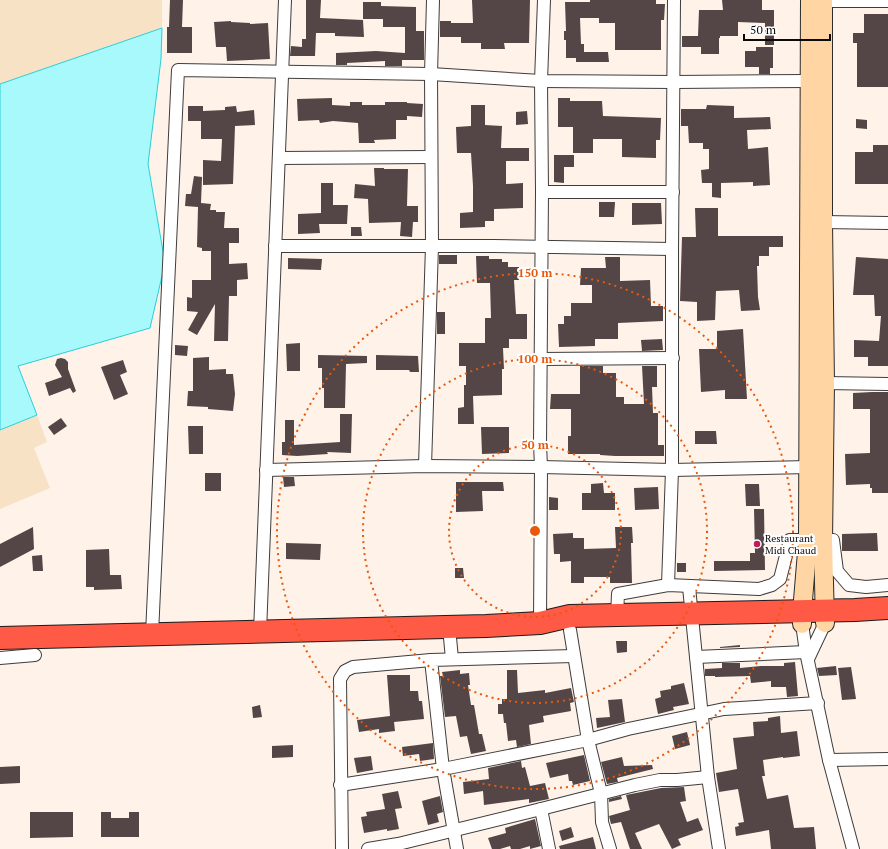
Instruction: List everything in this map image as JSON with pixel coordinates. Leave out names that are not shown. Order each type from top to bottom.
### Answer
[{"type":"highway","points":[[540,623],[558,630],[570,630],[692,621],[825,617],[888,608]]},
{"type":"highway","points":[[0,638],[449,627],[540,623],[570,616],[617,615],[692,621]]},
{"type":"highway","points":[[825,617],[888,621]]},
{"type":"street","points":[[260,632],[285,0]]},
{"type":"street","points":[[426,466],[432,246],[431,157],[433,0]]},
{"type":"street","points":[[540,623],[542,467],[540,359],[542,248],[541,81],[544,0]]},
{"type":"street","points":[[668,585],[672,470],[674,0]]},
{"type":"street","points":[[819,0],[888,1]]},
{"type":"street","points":[[807,655],[825,617],[815,540],[809,467],[809,81],[819,0]]},
{"type":"street","points":[[819,0],[825,383],[815,540],[802,618],[807,655],[829,760],[853,849]]},
{"type":"street","points":[[152,634],[178,70],[432,74],[541,81],[809,81]]},
{"type":"street","points":[[279,158],[431,157]]},
{"type":"street","points":[[542,192],[673,192]]},
{"type":"street","points":[[823,222],[888,223]]},
{"type":"street","points":[[275,246],[542,248],[614,247],[672,249]]},
{"type":"street","points":[[540,359],[673,358]]},
{"type":"street","points":[[825,383],[888,384]]},
{"type":"street","points":[[266,470],[426,466],[672,470],[809,467]]},
{"type":"street","points":[[617,615],[618,594],[668,585],[759,589],[772,585],[780,578],[790,540],[833,540],[836,571],[849,585],[866,588],[888,585]]},
{"type":"street","points":[[689,587],[700,713],[719,849]]},
{"type":"street","points":[[449,627],[452,659]]},
{"type":"street","points":[[570,630],[588,740],[601,793],[602,822],[610,849]]},
{"type":"street","points":[[0,658],[35,655]]},
{"type":"street","points":[[696,657],[807,655]]},
{"type":"street","points":[[342,849],[340,784],[340,679],[342,674],[349,668],[431,660],[574,656]]},
{"type":"street","points":[[431,660],[443,769],[458,849]]},
{"type":"street","points":[[340,784],[443,769],[588,740],[628,729],[700,713],[724,709],[818,703]]},
{"type":"street","points":[[829,760],[888,759]]},
{"type":"street","points":[[368,849],[398,844],[601,793],[660,780],[708,777]]},
{"type":"street","points":[[541,809],[549,849]]},
{"type":"shaded area","points":[[0,0],[162,0],[162,28],[0,84]]},
{"type":"shaded area","points":[[37,415],[47,442],[34,448],[50,488],[0,509],[0,430]]},
{"type":"water","points":[[162,28],[161,59],[148,164],[165,263],[150,328],[18,366],[37,415],[0,430],[0,84]]},
{"type":"building","points":[[170,0],[183,0],[182,27],[192,27],[192,53],[167,53],[167,27],[169,27]]},
{"type":"building","points":[[306,0],[321,0],[320,18],[363,20],[364,37],[335,36],[335,33],[316,33],[315,56],[290,56],[291,46],[302,47],[302,39],[306,39]]},
{"type":"building","points":[[472,0],[530,0],[529,43],[504,43],[505,49],[481,49],[481,43],[461,43],[461,37],[440,37],[440,21],[451,21],[451,23],[473,23]]},
{"type":"building","points":[[590,0],[656,0],[656,4],[665,4],[664,20],[661,20],[661,50],[615,50],[615,23],[599,23],[599,18],[580,18],[581,44],[584,44],[584,52],[608,52],[609,62],[576,62],[576,58],[566,58],[566,40],[564,40],[564,31],[566,31],[565,2],[590,2]]},
{"type":"building","points":[[722,0],[762,0],[762,10],[774,10],[774,45],[765,45],[765,23],[738,22],[738,36],[720,36],[719,54],[701,54],[701,47],[682,47],[682,36],[698,36],[699,10],[723,10]]},
{"type":"building","points":[[363,2],[381,2],[381,6],[416,7],[416,31],[424,31],[424,60],[402,60],[402,66],[385,66],[385,61],[336,65],[336,53],[376,51],[405,53],[405,27],[383,27],[383,19],[363,19]]},
{"type":"building","points":[[864,14],[888,14],[888,87],[857,87],[857,43],[853,43],[853,33],[864,33]]},
{"type":"building","points":[[231,21],[250,24],[268,23],[270,59],[227,61],[226,47],[216,47],[214,22]]},
{"type":"building","points":[[756,47],[773,47],[773,68],[770,68],[770,74],[759,74],[759,67],[745,67],[745,51],[756,51]]},
{"type":"building","points":[[332,98],[332,105],[350,106],[350,102],[362,102],[362,105],[385,105],[385,102],[423,104],[422,117],[407,116],[407,120],[396,120],[396,139],[374,140],[375,143],[359,143],[358,123],[333,121],[320,123],[319,120],[298,121],[297,99]]},
{"type":"building","points":[[558,98],[570,98],[570,101],[602,101],[603,116],[661,118],[660,140],[656,140],[656,158],[622,157],[622,139],[593,139],[593,153],[573,153],[573,127],[558,127]]},
{"type":"building","points":[[471,105],[485,105],[485,125],[502,126],[501,148],[529,148],[529,161],[506,161],[506,184],[523,183],[523,208],[494,209],[494,221],[485,221],[485,227],[460,228],[460,213],[473,212],[473,186],[471,153],[457,153],[456,127],[471,126]]},
{"type":"building","points":[[707,105],[734,106],[734,118],[770,117],[771,129],[747,130],[748,149],[768,147],[770,185],[753,186],[753,182],[721,183],[721,198],[712,197],[712,183],[702,183],[701,170],[709,169],[709,149],[703,149],[703,143],[689,143],[688,126],[681,126],[681,109],[706,109]]},
{"type":"building","points":[[188,106],[203,106],[203,111],[225,110],[225,107],[236,106],[237,112],[254,110],[255,125],[235,126],[233,184],[203,185],[203,160],[221,161],[222,139],[201,139],[201,121],[188,121]]},
{"type":"building","points":[[527,111],[528,124],[516,125],[516,112]]},
{"type":"building","points":[[856,119],[867,120],[867,129],[856,128]]},
{"type":"building","points":[[873,145],[888,145],[888,184],[855,184],[855,152],[873,152]]},
{"type":"building","points":[[554,155],[574,155],[574,167],[564,167],[564,183],[554,182]]},
{"type":"building","points":[[374,168],[408,169],[407,206],[418,206],[418,222],[413,222],[412,237],[400,236],[401,222],[369,223],[368,199],[354,198],[355,184],[375,186]]},
{"type":"building","points":[[194,176],[202,177],[201,203],[211,204],[210,210],[225,212],[224,228],[239,228],[239,243],[229,243],[229,264],[247,263],[248,279],[237,280],[237,296],[229,296],[228,341],[214,341],[215,304],[197,335],[188,330],[198,312],[187,311],[187,297],[192,298],[192,280],[211,280],[211,251],[202,251],[202,248],[197,247],[198,207],[185,206],[186,194],[191,194]]},
{"type":"building","points":[[321,183],[333,183],[333,205],[348,205],[347,224],[319,224],[320,233],[298,234],[298,214],[321,213]]},
{"type":"building","points":[[599,202],[615,202],[614,217],[599,217]]},
{"type":"building","points":[[632,203],[661,203],[662,224],[632,225]]},
{"type":"building","points":[[695,208],[718,208],[718,236],[783,236],[783,247],[769,247],[769,256],[759,256],[759,266],[757,266],[760,310],[741,311],[739,290],[716,291],[715,320],[697,321],[697,302],[680,301],[682,237],[696,237]]},
{"type":"building","points":[[351,227],[361,227],[362,236],[351,236]]},
{"type":"building","points":[[439,255],[457,255],[457,264],[439,264]]},
{"type":"building","points":[[476,256],[489,256],[489,259],[502,259],[502,262],[508,262],[508,267],[519,267],[519,280],[514,280],[516,314],[527,314],[527,339],[509,339],[509,348],[503,348],[504,369],[502,369],[502,395],[473,396],[474,424],[458,424],[458,408],[464,407],[464,385],[466,385],[466,366],[459,366],[459,343],[485,343],[485,318],[491,318],[490,283],[477,283]]},
{"type":"building","points":[[605,257],[620,257],[620,281],[650,280],[651,306],[663,306],[663,321],[618,323],[618,339],[595,339],[595,346],[559,347],[558,324],[564,324],[564,316],[571,316],[571,303],[592,303],[592,285],[580,285],[581,268],[606,268]]},
{"type":"building","points":[[856,257],[888,259],[888,366],[868,366],[868,357],[854,357],[854,340],[879,341],[881,316],[875,316],[874,295],[853,295]]},
{"type":"building","points":[[288,258],[322,259],[321,270],[288,269]]},
{"type":"building","points":[[437,312],[445,312],[445,334],[437,334]]},
{"type":"building","points":[[743,329],[747,399],[725,399],[725,390],[701,392],[699,349],[717,349],[717,331]]},
{"type":"building","points":[[662,339],[663,350],[642,351],[641,340]]},
{"type":"building","points":[[300,343],[300,371],[287,371],[286,344]]},
{"type":"building","points":[[175,345],[188,346],[187,356],[175,355]]},
{"type":"building","points":[[318,355],[367,356],[367,363],[346,364],[345,408],[324,408],[322,368],[318,368]]},
{"type":"building","points":[[376,355],[418,356],[419,372],[410,372],[409,370],[376,370]]},
{"type":"building","points":[[209,357],[209,370],[226,369],[226,374],[233,374],[235,394],[233,411],[208,409],[208,407],[187,406],[188,391],[193,391],[193,358]]},
{"type":"building","points":[[61,358],[68,362],[68,369],[76,391],[73,393],[70,388],[49,396],[45,383],[62,377],[55,365],[57,359]]},
{"type":"building","points":[[123,360],[127,372],[120,375],[128,394],[114,400],[101,367]]},
{"type":"building","points":[[580,366],[603,366],[603,373],[616,373],[616,397],[624,397],[624,404],[644,404],[642,366],[657,366],[657,387],[652,387],[653,413],[658,413],[658,445],[664,445],[664,456],[568,454],[568,436],[571,436],[571,409],[550,409],[551,394],[580,394]]},
{"type":"building","points":[[888,392],[888,493],[872,493],[870,484],[846,485],[845,454],[870,453],[870,409],[853,409],[853,393]]},
{"type":"building","points":[[340,414],[352,414],[351,453],[327,452],[328,454],[297,456],[282,455],[282,442],[285,442],[285,420],[294,420],[294,445],[340,442]]},
{"type":"building","points":[[61,418],[67,426],[54,435],[48,427]]},
{"type":"building","points":[[188,426],[203,426],[203,454],[189,454]]},
{"type":"building","points":[[481,427],[509,427],[509,453],[482,454]]},
{"type":"building","points":[[695,431],[716,431],[717,444],[695,444]]},
{"type":"building","points":[[205,473],[221,473],[221,491],[205,491]]},
{"type":"building","points":[[283,477],[294,477],[295,486],[284,487]]},
{"type":"building","points":[[456,482],[503,482],[504,491],[482,491],[483,511],[456,512]]},
{"type":"building","points":[[603,483],[604,493],[615,493],[615,510],[582,510],[582,493],[591,493],[591,484]]},
{"type":"building","points":[[745,484],[759,484],[760,506],[746,506]]},
{"type":"building","points":[[658,487],[659,509],[635,510],[634,488]]},
{"type":"building","points":[[549,497],[558,498],[558,510],[549,510]]},
{"type":"building","points":[[754,509],[764,509],[765,570],[714,571],[714,561],[750,561],[750,553],[755,553]]},
{"type":"building","points":[[33,527],[34,549],[0,567],[0,544]]},
{"type":"building","points":[[615,527],[632,527],[632,583],[610,583],[610,577],[584,577],[584,583],[571,583],[571,561],[560,562],[560,554],[554,554],[553,534],[573,533],[573,538],[584,538],[584,549],[616,548]]},
{"type":"building","points":[[877,533],[878,551],[842,551],[842,534]]},
{"type":"building","points":[[286,543],[321,544],[320,560],[286,559]]},
{"type":"building","points":[[109,549],[110,575],[121,575],[122,589],[94,590],[94,587],[86,587],[86,550]]},
{"type":"building","points":[[42,555],[43,571],[33,571],[32,556]]},
{"type":"building","points":[[677,563],[686,563],[686,572],[677,572]]},
{"type":"building","points":[[455,568],[463,568],[464,578],[455,578]]},
{"type":"building","points":[[616,641],[627,641],[627,652],[617,653]]},
{"type":"building","points":[[740,645],[740,647],[720,648],[720,647]]},
{"type":"building","points":[[795,662],[798,696],[787,697],[786,687],[771,687],[771,681],[751,683],[750,676],[705,676],[705,669],[722,668],[722,663],[740,663],[740,668],[784,666],[784,663]]},
{"type":"building","points":[[836,666],[837,675],[819,676],[817,668]]},
{"type":"building","points":[[851,667],[856,699],[842,700],[838,668]]},
{"type":"building","points":[[460,670],[460,674],[469,673],[470,685],[468,685],[471,705],[474,705],[479,734],[482,734],[486,751],[471,754],[467,736],[460,737],[456,716],[445,717],[440,676],[443,676],[442,672]]},
{"type":"building","points":[[507,670],[517,670],[518,693],[545,690],[545,693],[571,688],[574,702],[570,703],[571,711],[543,716],[544,722],[529,725],[531,744],[517,747],[516,740],[508,741],[506,723],[504,723],[503,714],[498,714],[498,704],[502,704],[502,699],[507,699]]},
{"type":"building","points":[[387,675],[410,675],[410,691],[418,691],[419,701],[422,701],[424,719],[394,722],[395,731],[379,733],[379,729],[359,732],[357,720],[390,716]]},
{"type":"building","points":[[684,683],[689,704],[673,707],[674,710],[658,714],[655,699],[661,697],[660,691],[671,689],[671,686]]},
{"type":"building","points":[[622,699],[625,722],[597,728],[596,718],[610,717],[608,700]]},
{"type":"building","points":[[260,705],[262,717],[253,718],[252,707]]},
{"type":"building","points":[[780,716],[781,733],[797,731],[800,756],[763,760],[765,776],[762,776],[767,799],[788,795],[794,828],[814,827],[816,849],[771,849],[769,830],[736,836],[735,827],[739,826],[738,823],[744,822],[738,789],[719,792],[716,773],[737,769],[733,738],[754,736],[753,722],[768,721],[768,718]]},
{"type":"building","points":[[687,732],[690,745],[675,749],[672,736]]},
{"type":"building","points":[[433,743],[434,759],[420,761],[419,754],[403,756],[402,747]]},
{"type":"building","points":[[293,745],[293,757],[272,758],[272,746]]},
{"type":"building","points":[[584,755],[590,781],[573,785],[572,781],[569,781],[568,774],[550,778],[546,763]]},
{"type":"building","points":[[371,756],[373,770],[357,773],[354,758]]},
{"type":"building","points":[[622,757],[624,766],[652,765],[653,769],[617,778],[618,782],[607,784],[601,762]]},
{"type":"building","points":[[521,761],[522,768],[525,767],[530,786],[545,783],[549,799],[529,803],[529,799],[484,805],[483,791],[464,794],[463,782],[489,779],[488,768]]},
{"type":"building","points":[[20,766],[20,783],[0,784],[0,767]]},
{"type":"building","points":[[684,787],[686,801],[680,802],[687,822],[698,818],[703,830],[678,839],[681,845],[672,849],[659,824],[635,833],[642,849],[630,849],[621,822],[611,824],[609,816],[630,810],[626,795],[661,788]]},
{"type":"building","points":[[398,791],[402,808],[395,809],[399,829],[387,831],[387,829],[364,833],[361,817],[367,816],[366,812],[385,809],[382,794]]},
{"type":"building","points":[[440,796],[443,812],[437,814],[439,822],[428,825],[422,801]]},
{"type":"building","points":[[621,796],[622,799],[609,802],[609,799]]},
{"type":"building","points":[[30,812],[73,812],[73,837],[30,838]]},
{"type":"building","points":[[101,812],[111,812],[111,818],[129,818],[129,812],[139,812],[139,837],[101,837]]},
{"type":"building","points":[[535,819],[541,846],[530,849],[530,846],[520,849],[511,849],[510,846],[500,849],[492,849],[488,838],[506,833],[505,828]]},
{"type":"building","points":[[571,827],[574,837],[562,841],[559,831]]},
{"type":"building","points":[[593,837],[596,849],[560,849],[559,846]]},
{"type":"place","name":"Restaurant Midi Chaud","points":[[757,544]]}]
